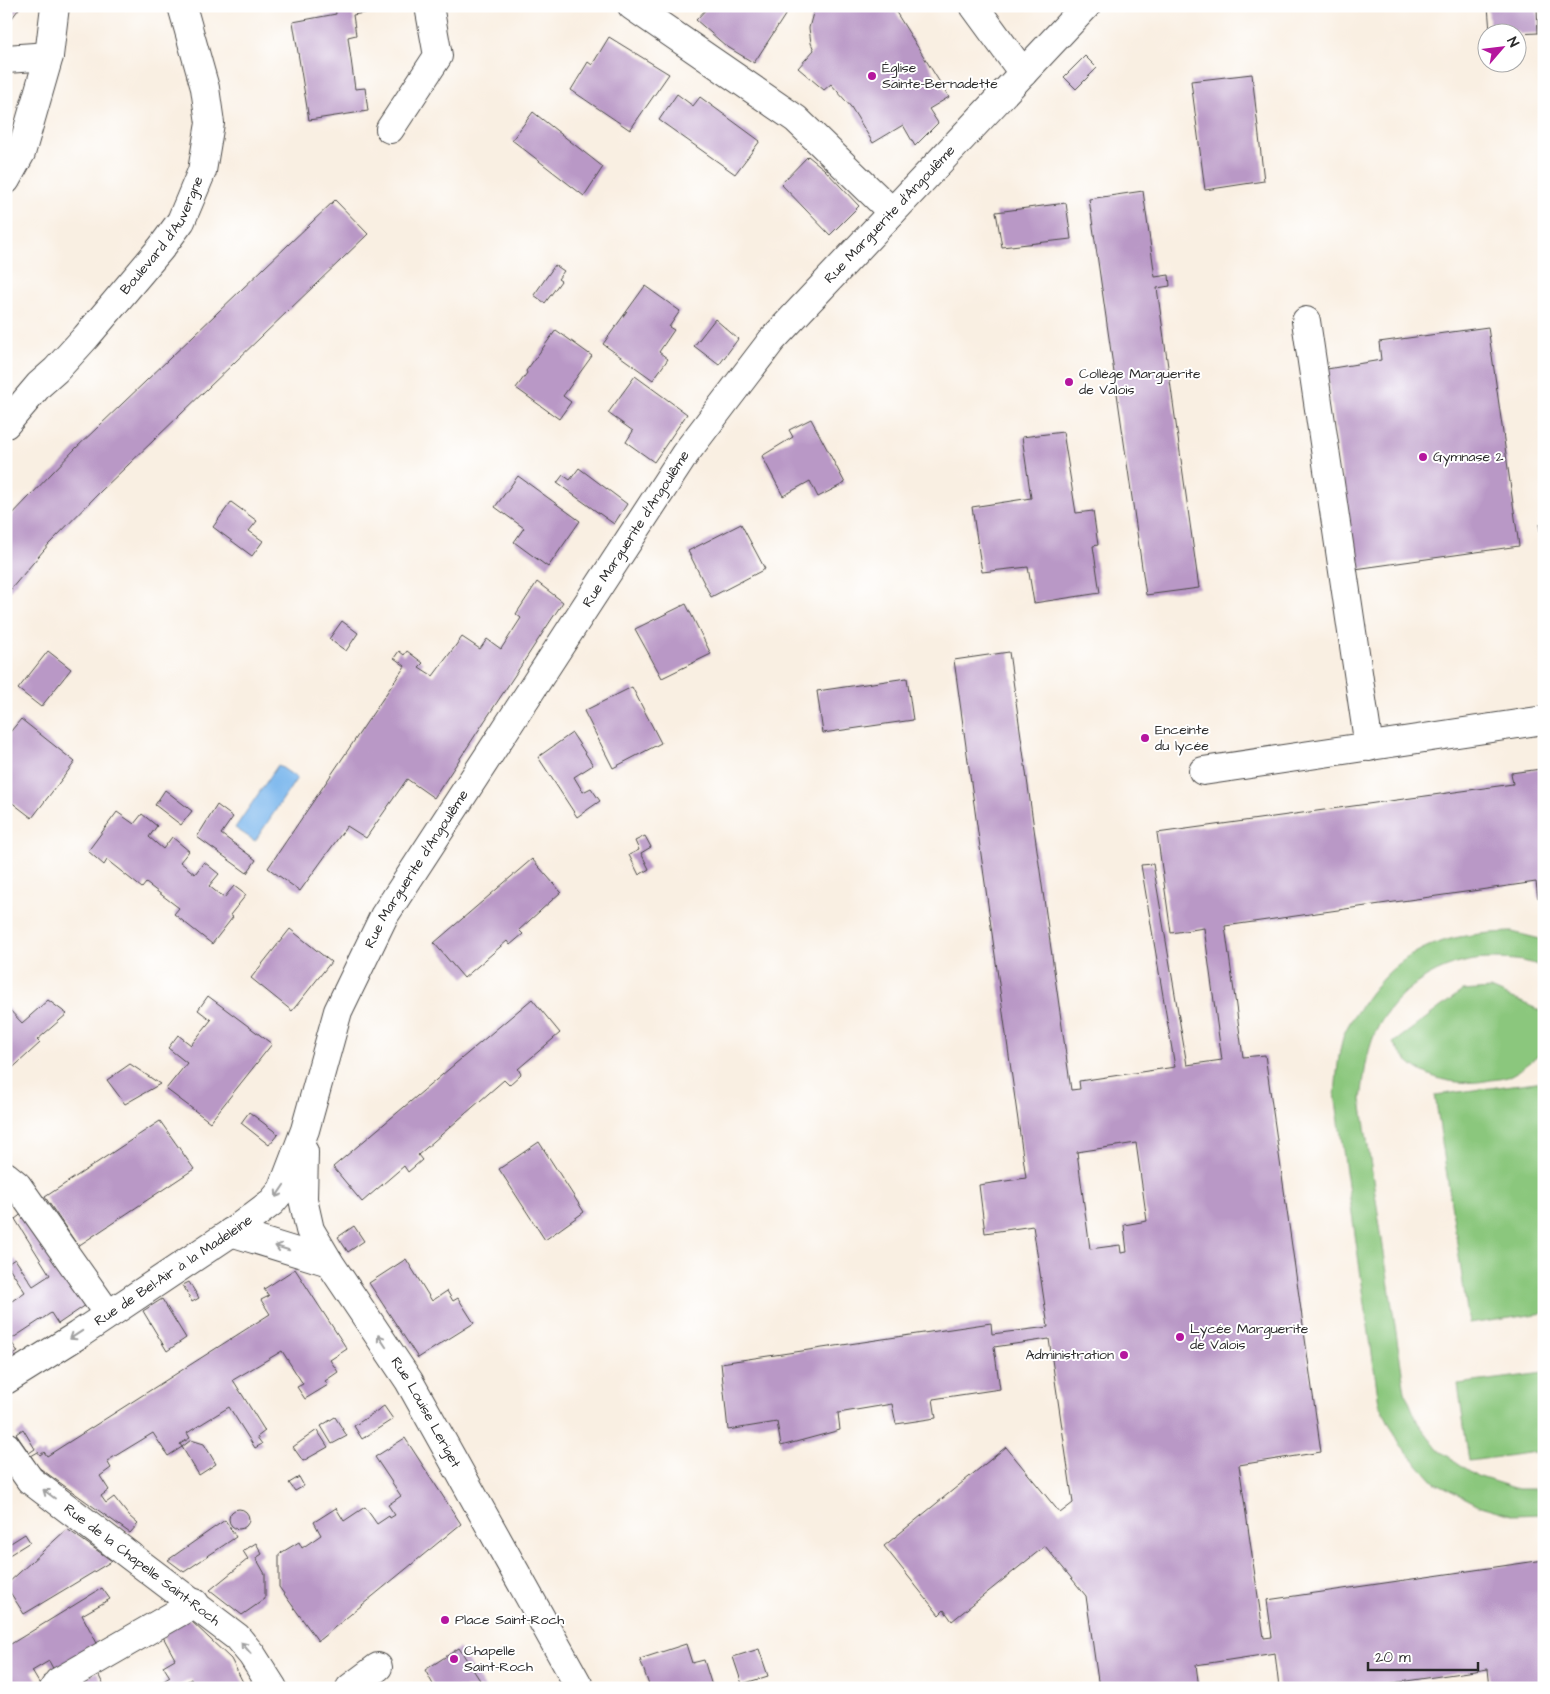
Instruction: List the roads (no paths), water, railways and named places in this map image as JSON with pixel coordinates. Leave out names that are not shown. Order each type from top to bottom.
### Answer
[{"type":"street","points":[[6,180],[22,153],[49,56],[55,6]]},
{"type":"street","name":"Boulevard d'Auvergne","points":[[6,424],[38,385],[56,370],[86,338],[161,248],[181,220],[202,171],[210,123],[205,88],[182,6]]},
{"type":"street","points":[[390,129],[438,56],[429,6]]},
{"type":"street","points":[[632,6],[796,119],[892,212]]},
{"type":"street","points":[[974,6],[1023,73]]},
{"type":"street","name":"Rue Marguerite d'Angoulême","points":[[305,1130],[338,1011],[384,916],[685,454],[772,340],[1086,6]]},
{"type":"street","points":[[6,59],[49,56]]},
{"type":"street","points":[[1306,321],[1369,746]]},
{"type":"street","points":[[1203,771],[1544,720]]},
{"type":"street","name":"Rue de Bel-Air à la Madeleine","points":[[6,1380],[231,1232],[272,1202],[282,1190],[305,1130]]},
{"type":"street","name":"Rue Louise Leriget","points":[[305,1130],[303,1199],[310,1230],[329,1262],[409,1382],[580,1688]]},
{"type":"street","points":[[6,1176],[17,1185],[108,1314]]},
{"type":"street","points":[[231,1232],[329,1262]]},
{"type":"street","name":"Rue de la Chapelle Saint-Roch","points":[[6,1446],[30,1480],[237,1637],[252,1655],[273,1688]]},
{"type":"street","points":[[54,1688],[58,1682],[195,1604]]},
{"type":"water","points":[[278,765],[297,778],[255,841],[235,828]]},
{"type":"place","name":"Église Sainte-Bernadette","points":[[872,76]]},
{"type":"place","name":"Collège Marguerite de Valois","points":[[1069,382]]},
{"type":"place","name":"Gymnase 2","points":[[1423,457]]},
{"type":"place","name":"Enceinte du lycée","points":[[1145,738]]},
{"type":"place","name":"Lycée Marguerite de Valois","points":[[1180,1337]]},
{"type":"place","name":"Administration","points":[[1124,1355]]},
{"type":"place","name":"Place Saint-Roch","points":[[445,1620]]},
{"type":"place","name":"Chapelle Saint-Roch","points":[[454,1659]]}]
